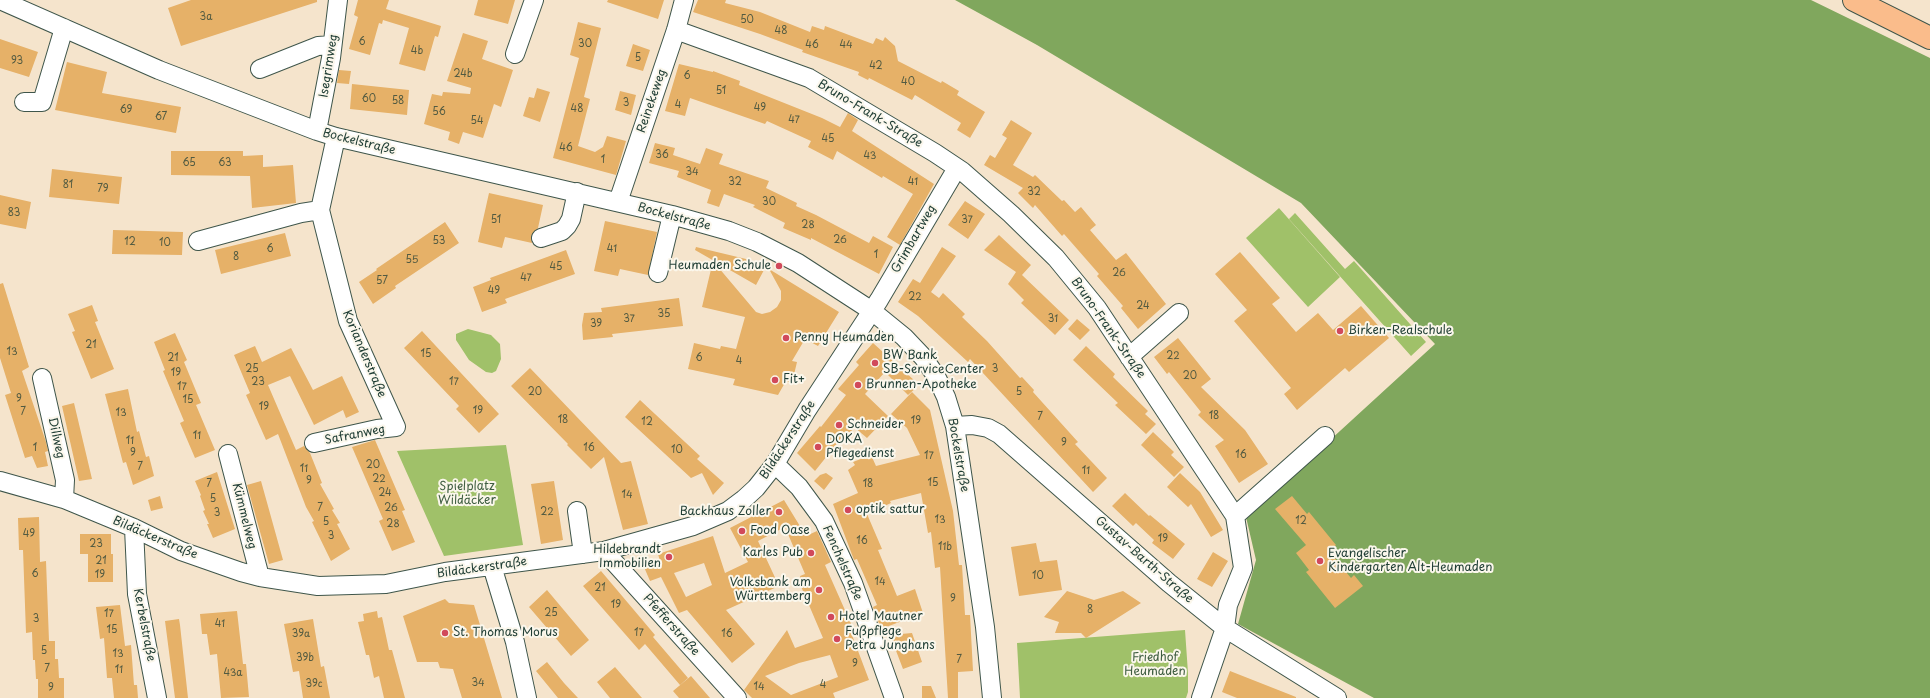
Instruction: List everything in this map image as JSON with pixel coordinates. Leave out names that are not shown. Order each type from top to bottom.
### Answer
[{"type":"main road","points":[[1854,0],[1930,38]]},
{"type":"street","name":"Bockelstraße","points":[[0,0],[159,70],[317,131],[336,137],[672,215],[729,231],[757,242],[798,263],[872,311],[904,337],[923,357],[936,376],[946,397],[955,426],[985,627],[992,698]]},
{"type":"street","name":"Isegrimweg","points":[[317,131],[338,0]]},
{"type":"street","points":[[515,54],[534,0]]},
{"type":"street","name":"Reinekeweg","points":[[618,202],[676,30],[684,0]]},
{"type":"street","points":[[24,102],[42,102],[64,28]]},
{"type":"street","name":"Bruno-Frank-Straße","points":[[676,30],[809,78],[956,168],[1011,214],[1056,258],[1097,308],[1235,516],[1243,568],[1228,605],[1225,628],[1201,698]]},
{"type":"street","points":[[260,69],[318,46],[332,45]]},
{"type":"street","name":"Korianderstraße","points":[[336,137],[320,210],[348,321],[396,427]]},
{"type":"street","name":"Grimbartweg","points":[[872,311],[956,168]]},
{"type":"street","points":[[541,238],[562,231],[567,226],[571,219],[577,192]]},
{"type":"street","points":[[198,241],[301,213],[320,210]]},
{"type":"street","points":[[658,273],[672,215]]},
{"type":"street","name":"Bildäckerstraße","points":[[0,481],[64,499],[134,528],[181,551],[260,578],[318,586],[374,584],[604,551],[693,526],[728,511],[756,488],[775,464],[806,410],[872,311]]},
{"type":"street","points":[[1129,357],[1179,313]]},
{"type":"street","name":"Dillweg","points":[[42,378],[65,480],[64,499]]},
{"type":"street","name":"Gustav-Barth-Straße","points":[[955,426],[972,425],[988,428],[999,434],[1169,584],[1225,628],[1337,698]]},
{"type":"street","name":"Safranweg","points":[[314,443],[377,429],[396,427]]},
{"type":"street","points":[[1235,516],[1325,436]]},
{"type":"street","name":"Kümmelweg","points":[[228,454],[260,578]]},
{"type":"street","name":"Fenchelstraße","points":[[775,464],[799,487],[824,521],[853,584],[894,698]]},
{"type":"street","points":[[577,511],[583,554]]},
{"type":"street","name":"Kerbelstraße","points":[[134,528],[137,594],[157,698]]},
{"type":"street","name":"Pfefferstraße","points":[[604,551],[737,698]]},
{"type":"street","points":[[492,566],[515,642],[527,698]]},
{"type":"green space","points":[[955,0],[1811,0],[1930,58],[1930,698],[1374,698],[1238,624],[1256,560],[1246,517],[1435,344],[1301,203],[1037,45]]},
{"type":"green space","points":[[1279,208],[1340,277],[1308,307],[1246,238]]},
{"type":"green space","points":[[1295,213],[1345,269],[1354,261],[1426,342],[1411,356],[1289,219]]},
{"type":"green space","points":[[468,329],[491,335],[500,344],[501,359],[496,371],[492,373],[486,372],[469,360],[456,340],[456,334]]},
{"type":"green space","name":"Spielplatz Wildäcker","points":[[506,445],[523,545],[444,556],[397,451]]},
{"type":"green space","name":"Friedhof Heumaden","points":[[1185,630],[1188,673],[1188,692],[1186,698],[1020,698],[1017,643]]},
{"type":"building","points":[[191,0],[317,0],[317,2],[181,46],[168,8]]},
{"type":"building","points":[[358,0],[389,0],[386,9],[441,26],[438,37],[435,36],[425,71],[399,64],[409,28],[383,20],[382,24],[379,23],[370,55],[349,49],[358,17],[354,15]]},
{"type":"building","points":[[478,0],[515,0],[508,24],[474,15]]},
{"type":"building","points":[[608,0],[664,0],[658,19],[607,2]]},
{"type":"building","points":[[698,0],[726,0],[725,3],[760,12],[810,32],[812,26],[824,30],[825,26],[873,44],[876,38],[883,41],[885,37],[895,46],[898,61],[941,83],[942,81],[959,91],[957,95],[985,112],[970,138],[957,130],[961,123],[915,95],[912,100],[869,78],[868,80],[858,75],[859,72],[802,52],[803,50],[760,34],[693,12]]},
{"type":"building","points":[[578,22],[601,28],[584,97],[590,99],[578,146],[595,152],[603,147],[607,136],[626,141],[616,175],[553,158],[579,58],[570,55]]},
{"type":"building","points":[[463,33],[488,41],[482,59],[513,70],[501,107],[494,104],[483,138],[463,132],[459,144],[448,140],[450,132],[424,124],[432,94],[442,96],[443,92],[470,94],[471,88],[447,81]]},
{"type":"building","points":[[0,39],[38,52],[29,77],[0,68]]},
{"type":"building","points":[[633,44],[650,50],[643,71],[626,66]]},
{"type":"building","points":[[67,62],[107,72],[102,93],[181,107],[176,133],[55,110]]},
{"type":"building","points":[[679,64],[713,71],[740,81],[739,85],[822,118],[840,127],[848,113],[858,120],[852,131],[934,184],[900,245],[887,237],[913,194],[883,176],[882,178],[837,151],[833,160],[808,147],[811,141],[767,121],[765,124],[690,98],[685,116],[665,111]]},
{"type":"building","points":[[339,70],[351,71],[349,84],[337,83]]},
{"type":"building","points":[[352,84],[409,90],[407,115],[350,109]]},
{"type":"building","points":[[537,88],[550,92],[540,122],[523,116],[529,97],[534,98]]},
{"type":"building","points":[[620,91],[636,95],[631,115],[615,110]]},
{"type":"building","points":[[1011,120],[1032,133],[1013,165],[1033,177],[1035,175],[1062,201],[1064,200],[1075,212],[1081,207],[1096,225],[1090,230],[1116,260],[1126,253],[1166,304],[1138,329],[1121,308],[1123,306],[1097,276],[1099,274],[1064,234],[1062,236],[1035,205],[1033,208],[1018,193],[1023,188],[984,165],[990,155],[995,158],[1007,138],[1002,135]]},
{"type":"building","points":[[655,143],[675,148],[673,155],[700,164],[706,148],[723,154],[719,164],[769,181],[766,188],[797,203],[796,206],[869,243],[873,236],[893,247],[879,274],[811,238],[811,240],[783,228],[785,223],[753,207],[755,205],[724,194],[719,207],[707,203],[711,190],[677,177],[679,171],[649,163]]},
{"type":"building","points":[[171,151],[243,151],[243,156],[263,155],[263,167],[293,165],[296,203],[252,208],[250,176],[171,175]]},
{"type":"building","points":[[52,169],[122,177],[119,204],[49,197]]},
{"type":"building","points":[[489,193],[543,205],[538,228],[531,236],[532,243],[505,237],[502,248],[478,242]]},
{"type":"building","points":[[0,195],[31,202],[26,229],[0,224]]},
{"type":"building","points":[[965,201],[985,214],[968,239],[948,225]]},
{"type":"building","points":[[605,221],[657,232],[648,275],[620,269],[618,276],[594,271]]},
{"type":"building","points":[[445,222],[459,243],[395,286],[396,288],[373,304],[359,282]]},
{"type":"building","points":[[113,230],[183,232],[182,255],[112,254]]},
{"type":"building","points":[[285,233],[291,256],[221,274],[215,250]]},
{"type":"building","points":[[999,235],[1031,265],[1022,275],[1069,320],[1055,335],[1021,303],[1024,300],[1008,284],[1016,272],[984,250]]},
{"type":"building","points":[[696,247],[746,259],[764,270],[756,285],[695,250]]},
{"type":"building","points":[[942,247],[956,256],[931,292],[939,298],[943,293],[965,314],[962,317],[987,341],[1020,378],[1022,377],[1034,390],[1033,392],[1078,442],[1075,444],[1107,478],[1093,492],[970,359],[968,362],[918,316],[898,302],[913,279],[920,283]]},
{"type":"building","points":[[566,250],[575,274],[505,299],[507,303],[482,312],[473,287],[491,280],[490,278]]},
{"type":"building","name":"Birken-Realschule","points":[[1240,252],[1280,298],[1272,304],[1296,332],[1318,313],[1333,330],[1361,306],[1389,338],[1349,372],[1345,368],[1297,410],[1284,394],[1291,388],[1234,321],[1247,310],[1215,274]]},
{"type":"building","points":[[713,261],[756,312],[762,314],[770,312],[777,307],[781,300],[781,291],[769,269],[839,312],[818,346],[805,339],[792,361],[797,362],[792,383],[786,381],[778,395],[733,385],[735,379],[688,369],[694,343],[720,349],[721,346],[736,349],[745,317],[702,307]]},
{"type":"building","points":[[3,283],[29,367],[22,371],[46,442],[48,451],[45,452],[48,466],[37,468],[32,456],[25,458],[5,395],[11,393],[0,358],[0,284]]},
{"type":"building","points":[[679,298],[683,326],[612,334],[613,337],[583,340],[582,325],[584,313],[602,312],[601,308]]},
{"type":"building","points":[[92,305],[98,321],[95,322],[114,369],[91,379],[72,332],[75,331],[68,314]]},
{"type":"building","points":[[1077,319],[1090,330],[1080,340],[1068,329]]},
{"type":"building","points":[[422,331],[499,414],[479,433],[456,409],[459,406],[404,348]]},
{"type":"building","points":[[175,333],[187,360],[184,362],[201,403],[196,405],[215,450],[195,458],[180,423],[184,421],[163,371],[165,370],[154,342]]},
{"type":"building","points":[[1178,338],[1211,379],[1201,387],[1245,430],[1268,464],[1239,483],[1215,446],[1224,440],[1198,415],[1201,412],[1169,372],[1167,374],[1154,357]]},
{"type":"building","points":[[873,343],[915,381],[913,383],[917,387],[908,395],[885,372],[865,394],[888,416],[867,438],[854,427],[850,433],[847,431],[815,471],[797,453],[820,426],[821,427],[846,395],[838,389],[859,365],[856,362]]},
{"type":"building","points":[[255,346],[262,362],[291,348],[313,390],[342,376],[359,412],[346,418],[343,410],[314,425],[290,376],[268,385],[296,450],[304,446],[310,453],[322,483],[320,484],[334,509],[332,510],[340,523],[337,524],[350,549],[331,561],[312,522],[314,521],[306,507],[278,434],[266,440],[246,395],[250,393],[234,355]]},
{"type":"building","points":[[1086,346],[1115,374],[1113,377],[1148,411],[1145,414],[1156,424],[1146,434],[1115,405],[1118,403],[1073,360]]},
{"type":"building","points":[[530,368],[621,463],[631,461],[648,524],[623,530],[604,457],[591,469],[511,386]]},
{"type":"building","points":[[128,389],[137,432],[139,431],[146,457],[149,456],[154,476],[133,485],[126,462],[123,463],[105,394]]},
{"type":"building","points":[[912,392],[930,410],[953,511],[959,565],[962,565],[965,615],[970,615],[973,671],[958,672],[958,698],[948,698],[940,567],[935,568],[931,532],[928,533],[921,493],[890,501],[891,503],[867,514],[882,549],[878,550],[897,596],[915,589],[923,613],[881,629],[873,607],[877,605],[857,559],[854,560],[833,504],[858,493],[848,470],[855,465],[853,462],[871,455],[876,466],[920,455],[907,428],[891,414]]},
{"type":"building","points":[[640,400],[700,456],[697,459],[724,483],[713,495],[702,473],[691,478],[625,417]]},
{"type":"building","points":[[74,403],[92,479],[79,481],[62,406]]},
{"type":"building","points":[[1153,432],[1174,452],[1171,455],[1184,467],[1174,477],[1141,445]]},
{"type":"building","points":[[375,440],[405,510],[402,511],[415,542],[392,551],[379,521],[383,519],[352,447]]},
{"type":"building","points":[[217,472],[235,529],[213,538],[203,511],[205,510],[200,496],[201,495],[195,481]]},
{"type":"building","points":[[826,473],[833,478],[824,490],[814,481],[820,475]]},
{"type":"building","points":[[1180,473],[1200,492],[1223,530],[1211,537],[1191,504],[1188,507],[1167,487]]},
{"type":"building","points":[[261,481],[283,560],[269,564],[247,485]]},
{"type":"building","points":[[554,481],[563,540],[541,544],[531,484]]},
{"type":"building","points":[[1125,493],[1149,516],[1150,515],[1185,544],[1173,559],[1152,543],[1154,540],[1136,523],[1133,526],[1112,506]]},
{"type":"building","points":[[160,496],[163,508],[151,511],[148,500]]},
{"type":"building","name":"Evangelischer Kindergarten Alt-Heumaden","points":[[1292,496],[1307,514],[1309,512],[1336,545],[1329,551],[1351,578],[1354,575],[1363,586],[1335,608],[1306,572],[1309,570],[1296,553],[1306,545],[1275,509]]},
{"type":"building","points":[[784,500],[806,536],[817,531],[831,562],[825,565],[852,626],[849,627],[869,680],[833,693],[835,698],[752,698],[744,690],[787,630],[795,648],[823,638],[800,584],[802,583],[800,576],[805,574],[785,527],[758,541],[779,586],[726,610],[755,644],[732,663],[687,610],[679,613],[661,577],[650,581],[644,567],[660,561],[658,554],[713,536],[725,573],[748,562],[730,528]],"holes":[[[704,563],[712,585],[686,597],[674,573]],[[830,655],[838,677],[791,695],[765,676],[799,663]]]},
{"type":"building","points":[[39,517],[40,562],[46,561],[49,641],[55,641],[55,659],[58,659],[59,678],[64,678],[64,698],[38,698],[38,679],[36,679],[35,660],[33,660],[32,632],[26,633],[23,550],[19,550],[18,518]]},
{"type":"building","points":[[80,534],[111,534],[113,582],[88,582],[88,554],[80,554]]},
{"type":"building","points":[[1036,543],[1040,562],[1057,560],[1062,590],[1019,596],[1011,547]]},
{"type":"building","points":[[1213,552],[1228,561],[1212,587],[1197,579]]},
{"type":"building","points":[[601,571],[655,635],[653,637],[688,678],[680,685],[645,644],[639,650],[583,586]]},
{"type":"building","points":[[547,590],[589,640],[571,656],[529,607]]},
{"type":"building","points":[[1067,591],[1094,600],[1123,591],[1141,603],[1086,638],[1081,633],[1055,633],[1059,622],[1044,617]]},
{"type":"building","name":"St. Thomas Morus","points":[[445,599],[449,603],[474,605],[502,698],[462,698],[453,669],[440,668],[438,662],[417,662],[403,616]]},
{"type":"building","points":[[120,605],[125,646],[131,645],[134,685],[137,685],[138,698],[114,698],[112,678],[107,678],[104,638],[100,639],[96,607]]},
{"type":"building","points":[[237,611],[243,664],[246,664],[249,697],[221,698],[217,654],[210,655],[207,634],[202,634],[200,614]]},
{"type":"building","points":[[377,611],[378,618],[382,617],[389,650],[392,650],[405,698],[384,698],[379,676],[374,678],[369,655],[366,655],[358,622],[364,621],[363,614]]},
{"type":"building","points":[[179,619],[188,698],[175,698],[165,621]]},
{"type":"building","points":[[313,619],[321,667],[324,666],[330,698],[303,698],[299,671],[293,672],[284,624]]},
{"type":"building","points":[[912,633],[922,662],[903,669],[890,635]]},
{"type":"building","points":[[547,662],[578,698],[558,698],[536,671]]},
{"type":"building","points":[[615,667],[642,698],[610,698],[597,682]]},
{"type":"building","points":[[1230,671],[1296,698],[1237,698],[1222,692]]},
{"type":"building","points":[[691,676],[710,698],[679,698],[673,691]]},
{"type":"building","points":[[922,686],[931,686],[936,698],[922,698]]},
{"type":"place","name":"Heumaden Schule","points":[[779,266]]},
{"type":"place","name":"Birken-Realschule","points":[[1340,331]]},
{"type":"place","name":"Penny Heumaden","points":[[786,338]]},
{"type":"place","name":"BW Bank SB-ServiceCenter","points":[[875,363]]},
{"type":"place","name":"Fit+","points":[[775,380]]},
{"type":"place","name":"Brunnen-Apotheke","points":[[858,385]]},
{"type":"place","name":"Schneider","points":[[839,425]]},
{"type":"place","name":"DOKA Pflegedienst","points":[[818,447]]},
{"type":"place","name":"optik sattur","points":[[848,510]]},
{"type":"place","name":"Backhaus Zoller","points":[[779,512]]},
{"type":"place","name":"Food Oase","points":[[742,531]]},
{"type":"place","name":"Karles Pub","points":[[811,553]]},
{"type":"place","name":"Hildebrandt Immobilien","points":[[669,557]]},
{"type":"place","name":"Evangelischer Kindergarten Alt-Heumaden","points":[[1320,561]]},
{"type":"place","name":"Volksbank am Württemberg","points":[[819,590]]},
{"type":"place","name":"Hotel Mautner","points":[[831,617]]},
{"type":"place","name":"St. Thomas Morus","points":[[445,633]]},
{"type":"place","name":"Fußpflege Petra Junghans","points":[[837,639]]}]
